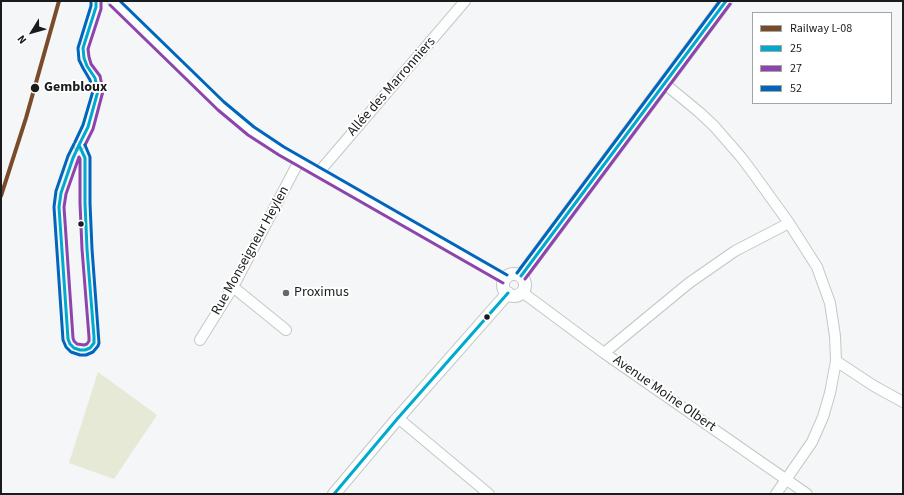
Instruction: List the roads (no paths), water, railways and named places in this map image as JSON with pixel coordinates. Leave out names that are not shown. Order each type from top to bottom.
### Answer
[{"type":"street","points":[[79,145],[88,127],[98,92],[95,78],[87,66],[84,58],[83,48],[96,7],[96,1]]},
{"type":"street","points":[[113,1],[221,106],[266,142],[505,279]]},
{"type":"street","name":"Allée des Marronniers","points":[[319,172],[465,1]]},
{"type":"street","points":[[521,276],[726,1]]},
{"type":"street","points":[[665,84],[714,126],[753,173],[789,223],[817,267],[830,303],[835,336],[836,361],[830,393],[823,417],[812,442],[776,494]]},
{"type":"street","name":"Rue Monseigneur Heylen","points":[[200,340],[233,287],[299,161]]},
{"type":"street","points":[[604,353],[689,282],[734,251],[789,223]]},
{"type":"street","points":[[511,274],[521,276],[525,282],[522,292],[517,295],[511,295],[506,291],[504,285],[505,279],[511,274]]},
{"type":"street","points":[[233,287],[286,330]]},
{"type":"street","name":"Avenue Moine Olbert","points":[[522,292],[604,353],[807,494]]},
{"type":"street","points":[[334,494],[398,418],[508,293]]},
{"type":"street","points":[[836,361],[874,386],[903,402]]},
{"type":"street","points":[[398,418],[489,494]]},
{"type":"rail line","name":"L-08","points":[[1,196],[26,118],[59,1]]},
{"type":"place","name":"Gembloux","points":[[35,88]]},
{"type":"place","name":"Proximus","points":[[286,293]]}]
